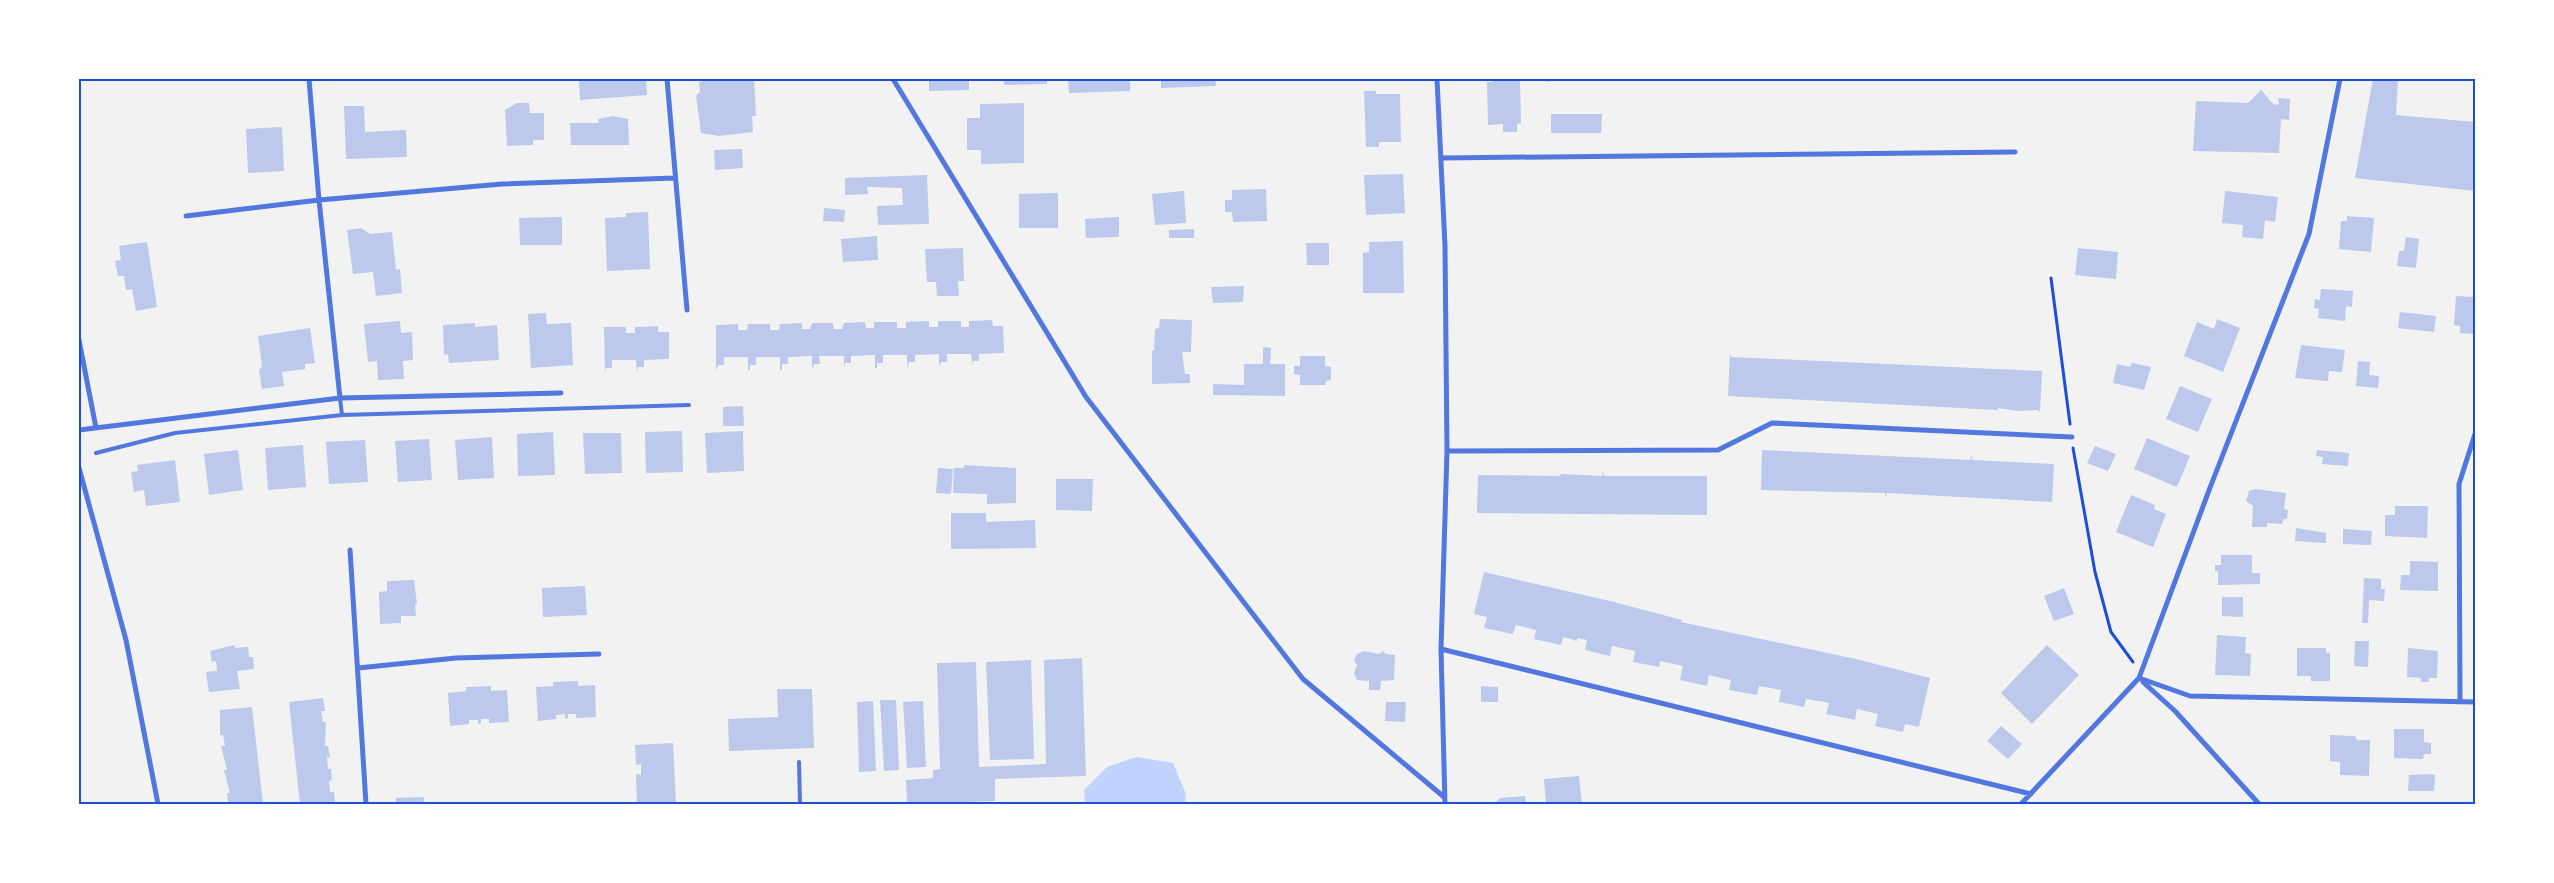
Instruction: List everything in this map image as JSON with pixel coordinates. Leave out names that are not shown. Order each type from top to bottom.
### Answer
[{"type":"street","points":[[309,79],[319,200],[340,398]]},
{"type":"street","points":[[667,79],[687,310]]},
{"type":"street","points":[[893,79],[1086,396],[1222,574],[1303,679],[1444,797]]},
{"type":"street","points":[[1437,79],[1445,246],[1447,451],[1441,649],[1445,804]]},
{"type":"street","points":[[2021,804],[2139,678],[2309,234],[2340,79]]},
{"type":"street","points":[[1441,158],[2015,152]]},
{"type":"street","points":[[186,216],[319,200],[502,184],[675,178]]},
{"type":"street","points":[[79,340],[96,428]]},
{"type":"street","points":[[79,430],[340,398],[561,393]]},
{"type":"street","points":[[1447,451],[1718,450],[1772,423],[2072,437]]},
{"type":"street","points":[[2460,702],[2459,484],[2475,434]]},
{"type":"street","points":[[79,468],[126,640],[158,804]]},
{"type":"street","points":[[350,550],[366,804]]},
{"type":"street","points":[[1441,649],[2030,794]]},
{"type":"street","points":[[358,668],[456,658],[599,654]]},
{"type":"street","points":[[2139,678],[2166,690],[2190,696],[2475,702]]},
{"type":"street","points":[[2139,678],[2175,711],[2259,804]]},
{"type":"lane","points":[[340,398],[342,415]]},
{"type":"lane","points":[[96,453],[175,433],[342,415],[689,405]]},
{"type":"lane","points":[[799,762],[800,804]]},
{"type":"path","points":[[2051,278],[2072,437],[2095,572],[2111,632],[2128,658],[2142,669]]},
{"type":"water","points":[[1136,757],[1173,763],[1186,794],[1185,804],[1085,804],[1084,790],[1107,767]]},
{"type":"building","points":[[579,79],[646,79],[647,95],[580,100]]},
{"type":"building","points":[[714,79],[754,79],[756,116],[752,116],[753,132],[719,136],[701,133],[696,96],[700,92],[699,82]]},
{"type":"building","points":[[929,79],[969,79],[969,90],[929,91]]},
{"type":"building","points":[[1004,79],[1047,79],[1047,84],[1004,85]]},
{"type":"building","points":[[1068,79],[1130,79],[1130,91],[1069,93]]},
{"type":"building","points":[[1161,79],[1215,79],[1216,86],[1161,88]]},
{"type":"building","points":[[1493,79],[1520,81],[1521,123],[1517,124],[1517,132],[1503,132],[1503,124],[1488,125],[1487,82],[1493,82]]},
{"type":"building","points":[[1531,79],[1550,79],[1549,82]]},
{"type":"building","points":[[2373,79],[2398,79],[2396,115],[2475,122],[2475,191],[2355,178]]},
{"type":"building","points":[[2261,90],[2274,105],[2279,104],[2278,98],[2290,99],[2289,120],[2281,119],[2279,153],[2193,151],[2196,101],[2248,103]]},
{"type":"building","points":[[1364,91],[1376,91],[1376,94],[1400,94],[1401,142],[1379,142],[1379,147],[1366,147]]},
{"type":"building","points":[[517,103],[529,103],[530,113],[544,113],[544,140],[533,140],[533,145],[507,146],[505,110]]},
{"type":"building","points":[[1024,103],[1024,163],[981,164],[981,150],[967,150],[967,118],[980,118],[980,104]]},
{"type":"building","points":[[344,106],[364,106],[365,132],[406,130],[407,157],[346,159]]},
{"type":"building","points":[[1551,114],[1602,114],[1601,133],[1551,133]]},
{"type":"building","points":[[613,116],[628,119],[629,145],[571,145],[570,123],[599,123],[598,119]]},
{"type":"building","points":[[282,127],[284,171],[248,173],[246,129]]},
{"type":"building","points":[[742,149],[743,168],[715,170],[714,150]]},
{"type":"building","points":[[1403,174],[1405,213],[1366,215],[1364,175]]},
{"type":"building","points":[[927,175],[929,224],[878,225],[877,206],[903,205],[902,188],[867,187],[868,194],[845,195],[845,178]]},
{"type":"building","points":[[1266,189],[1267,221],[1233,222],[1232,212],[1225,212],[1225,200],[1232,200],[1232,190]]},
{"type":"building","points":[[1184,191],[1186,223],[1155,225],[1152,194]]},
{"type":"building","points":[[2225,191],[2278,197],[2275,222],[2265,220],[2263,239],[2242,237],[2243,225],[2222,223]]},
{"type":"building","points":[[1058,193],[1058,228],[1019,228],[1019,194]]},
{"type":"building","points":[[824,208],[845,210],[844,222],[823,221]]},
{"type":"building","points":[[648,212],[650,269],[607,271],[605,218],[626,217],[626,213]]},
{"type":"building","points":[[2347,216],[2374,218],[2371,252],[2339,249],[2341,221],[2347,221]]},
{"type":"building","points":[[562,217],[562,245],[520,245],[519,218]]},
{"type":"building","points":[[1119,217],[1119,237],[1086,238],[1085,219]]},
{"type":"building","points":[[361,228],[370,234],[392,232],[396,270],[400,269],[402,293],[376,296],[373,272],[353,274],[347,230]]},
{"type":"building","points":[[1194,229],[1194,238],[1169,238],[1169,230]]},
{"type":"building","points":[[877,236],[878,260],[843,262],[841,239]]},
{"type":"building","points":[[2406,237],[2419,239],[2416,268],[2397,266],[2399,251],[2404,251]]},
{"type":"building","points":[[1403,241],[1404,293],[1363,293],[1363,253],[1369,252],[1369,242]]},
{"type":"building","points":[[147,242],[157,307],[136,311],[132,289],[126,290],[124,276],[118,276],[115,261],[121,260],[119,246]]},
{"type":"building","points":[[1306,243],[1329,243],[1329,265],[1307,265]]},
{"type":"building","points":[[963,248],[964,281],[958,281],[959,296],[937,296],[936,282],[927,282],[925,249]]},
{"type":"building","points":[[2078,248],[2118,252],[2116,279],[2075,275]]},
{"type":"building","points":[[1244,286],[1243,302],[1213,303],[1211,287]]},
{"type":"building","points":[[2321,289],[2353,291],[2352,307],[2346,306],[2345,321],[2318,318],[2319,309],[2314,308],[2315,299],[2320,300]]},
{"type":"building","points":[[2456,296],[2475,297],[2475,332],[2473,334],[2460,333],[2460,326],[2454,325]]},
{"type":"building","points":[[2400,312],[2436,316],[2434,332],[2398,328]]},
{"type":"building","points":[[546,313],[547,324],[571,323],[573,365],[531,368],[528,314]]},
{"type":"building","points":[[1160,319],[1192,320],[1191,352],[1182,352],[1185,374],[1190,374],[1190,383],[1152,384],[1152,351],[1154,350],[1155,329],[1159,328]]},
{"type":"building","points":[[2217,319],[2240,328],[2223,372],[2184,356],[2197,322],[2214,329]]},
{"type":"building","points":[[992,320],[993,326],[1003,326],[1004,353],[979,354],[979,361],[973,361],[973,367],[971,354],[947,354],[947,362],[941,362],[939,367],[939,354],[915,355],[915,362],[909,362],[907,368],[907,355],[883,355],[883,363],[877,363],[877,368],[875,368],[875,355],[851,356],[851,363],[845,363],[844,369],[844,356],[819,356],[820,364],[814,364],[812,369],[812,356],[788,357],[788,364],[782,364],[782,370],[780,370],[780,357],[756,357],[756,365],[750,365],[750,370],[748,370],[748,357],[724,357],[724,365],[718,365],[716,371],[716,325],[738,324],[738,330],[747,330],[748,324],[770,324],[770,330],[779,330],[780,324],[802,323],[802,329],[810,329],[812,323],[833,323],[834,329],[842,329],[844,323],[865,322],[866,328],[874,328],[874,322],[897,322],[897,328],[906,328],[906,322],[929,321],[929,327],[938,327],[938,321],[961,321],[961,327],[969,327],[969,321]]},
{"type":"building","points":[[400,321],[401,333],[412,332],[413,360],[403,361],[404,379],[378,380],[377,361],[368,362],[364,324]]},
{"type":"building","points":[[475,323],[475,327],[497,325],[499,360],[449,363],[448,354],[444,355],[443,325]]},
{"type":"building","points":[[658,326],[658,332],[669,332],[669,359],[644,360],[644,367],[638,367],[637,373],[636,360],[612,360],[612,368],[606,368],[605,373],[604,327],[626,327],[626,333],[635,333],[635,327]]},
{"type":"building","points":[[310,328],[315,363],[305,364],[305,369],[282,372],[284,386],[262,389],[259,371],[262,366],[258,336]]},
{"type":"building","points":[[2301,345],[2345,350],[2342,372],[2329,371],[2328,381],[2295,378]]},
{"type":"building","points":[[1263,347],[1271,348],[1270,364],[1285,364],[1285,396],[1213,395],[1213,384],[1244,385],[1244,364],[1263,364]]},
{"type":"building","points":[[1730,353],[1731,357],[2042,371],[2040,412],[2038,410],[2018,411],[1998,408],[1998,410],[1728,396]]},
{"type":"building","points":[[1300,356],[1325,356],[1325,366],[1331,367],[1331,380],[1326,381],[1325,385],[1300,385],[1300,375],[1294,374],[1294,366],[1300,366]]},
{"type":"building","points":[[2358,361],[2370,362],[2369,375],[2379,376],[2378,388],[2356,386]]},
{"type":"building","points":[[2132,363],[2151,367],[2144,390],[2113,383],[2117,364],[2130,367]]},
{"type":"building","points":[[2180,386],[2212,399],[2198,432],[2166,419]]},
{"type":"building","points":[[743,406],[744,426],[723,426],[723,407]]},
{"type":"building","points":[[682,431],[683,472],[646,473],[645,432]]},
{"type":"building","points":[[743,431],[744,471],[707,473],[705,433]]},
{"type":"building","points":[[553,432],[555,475],[518,476],[517,434]]},
{"type":"building","points":[[583,433],[621,433],[622,473],[585,474]]},
{"type":"building","points":[[492,437],[494,478],[458,480],[455,440]]},
{"type":"building","points":[[2147,438],[2190,456],[2177,487],[2134,469]]},
{"type":"building","points":[[429,439],[432,480],[398,482],[395,441]]},
{"type":"building","points":[[365,440],[368,482],[329,484],[326,442]]},
{"type":"building","points":[[303,445],[306,487],[268,490],[265,448]]},
{"type":"building","points":[[2095,446],[2116,454],[2108,471],[2087,463]]},
{"type":"building","points":[[238,450],[243,490],[209,495],[204,454]]},
{"type":"building","points":[[1762,450],[1970,460],[1972,455],[1972,460],[2054,464],[2052,502],[1887,493],[1885,498],[1885,493],[1761,490]]},
{"type":"building","points":[[2317,450],[2349,453],[2348,466],[2322,464],[2323,457],[2316,456]]},
{"type":"building","points":[[175,460],[180,502],[146,506],[144,490],[134,492],[131,472],[138,471],[137,465]]},
{"type":"building","points":[[964,465],[1016,468],[1016,503],[987,504],[987,494],[953,493],[954,468],[964,468]]},
{"type":"building","points":[[938,468],[953,469],[951,494],[936,493]]},
{"type":"building","points":[[1602,471],[1604,476],[1707,476],[1707,515],[1477,513],[1478,475],[1561,476],[1560,474],[1602,476]]},
{"type":"building","points":[[1056,479],[1093,479],[1092,511],[1056,510]]},
{"type":"building","points":[[2255,489],[2286,493],[2284,509],[2288,510],[2287,519],[2284,519],[2282,524],[2267,523],[2267,527],[2252,527],[2253,506],[2246,501],[2249,491]]},
{"type":"building","points":[[2131,495],[2155,505],[2154,509],[2166,514],[2153,547],[2116,532]]},
{"type":"building","points":[[2395,506],[2428,506],[2427,538],[2385,536],[2385,515],[2395,515]]},
{"type":"building","points":[[951,513],[986,513],[986,522],[1035,520],[1036,548],[951,549]]},
{"type":"building","points":[[2296,528],[2326,533],[2326,543],[2295,541]]},
{"type":"building","points":[[2343,529],[2372,531],[2371,545],[2343,544]]},
{"type":"building","points":[[2221,555],[2252,555],[2252,573],[2260,573],[2260,584],[2218,585],[2218,571],[2215,571],[2215,565],[2221,565]]},
{"type":"building","points":[[2410,561],[2438,562],[2438,591],[2400,590],[2401,575],[2410,575]]},
{"type":"building","points":[[1484,572],[1610,601],[1682,620],[1681,622],[1856,659],[1930,678],[1919,727],[1905,724],[1903,732],[1875,726],[1878,714],[1857,709],[1855,720],[1826,714],[1829,703],[1819,701],[1806,699],[1804,707],[1779,702],[1781,690],[1759,686],[1757,695],[1729,690],[1731,680],[1709,675],[1707,686],[1680,680],[1683,666],[1660,661],[1659,667],[1633,662],[1635,651],[1612,646],[1610,656],[1585,650],[1587,640],[1577,638],[1577,641],[1563,637],[1561,645],[1534,639],[1536,630],[1516,625],[1513,634],[1484,628],[1487,617],[1474,614]]},
{"type":"building","points":[[2364,578],[2381,579],[2381,589],[2385,589],[2384,601],[2369,600],[2368,623],[2362,623]]},
{"type":"building","points":[[414,580],[417,604],[415,604],[416,616],[401,616],[401,623],[380,624],[379,592],[387,591],[387,581]]},
{"type":"building","points":[[585,586],[587,615],[543,617],[542,588]]},
{"type":"building","points":[[2064,588],[2074,614],[2054,621],[2044,596]]},
{"type":"building","points":[[2222,597],[2243,597],[2243,617],[2222,616]]},
{"type":"building","points":[[2217,635],[2246,637],[2245,653],[2251,654],[2250,676],[2215,675]]},
{"type":"building","points":[[2355,641],[2369,641],[2368,667],[2354,666]]},
{"type":"building","points":[[234,645],[235,648],[248,647],[249,657],[253,657],[254,669],[237,671],[240,689],[209,692],[206,672],[217,671],[216,661],[212,662],[210,651]]},
{"type":"building","points":[[2047,645],[2079,675],[2032,724],[2001,693]]},
{"type":"building","points":[[2297,648],[2326,648],[2326,653],[2330,653],[2330,681],[2311,681],[2311,676],[2297,676]]},
{"type":"building","points":[[2408,648],[2438,651],[2437,678],[2429,678],[2429,682],[2421,682],[2421,678],[2407,677]]},
{"type":"building","points":[[1364,651],[1379,654],[1383,651],[1386,654],[1395,655],[1394,680],[1381,681],[1380,690],[1369,690],[1369,681],[1357,680],[1354,673],[1357,665],[1354,661],[1357,654]]},
{"type":"building","points":[[1082,658],[1086,776],[995,779],[995,801],[907,804],[906,780],[933,778],[933,770],[940,769],[937,663],[976,662],[979,767],[1046,764],[1044,660]]},
{"type":"building","points":[[1031,660],[1034,759],[990,760],[986,662]]},
{"type":"building","points":[[578,681],[578,686],[595,685],[596,717],[576,718],[576,714],[568,714],[568,718],[565,719],[565,714],[556,715],[556,719],[538,721],[536,687],[553,686],[553,682]]},
{"type":"building","points":[[491,686],[491,691],[507,690],[509,722],[489,723],[489,719],[481,719],[481,723],[478,724],[478,720],[469,720],[469,724],[450,726],[448,693],[466,691],[466,687]]},
{"type":"building","points":[[1481,686],[1498,687],[1498,702],[1481,702]]},
{"type":"building","points":[[777,689],[812,689],[814,748],[729,751],[728,719],[778,717]]},
{"type":"building","points":[[323,698],[325,711],[321,711],[323,722],[326,722],[325,746],[328,746],[330,757],[327,757],[328,769],[331,769],[332,780],[329,781],[330,792],[334,792],[335,803],[300,804],[289,702]]},
{"type":"building","points":[[880,700],[896,700],[899,770],[884,771]]},
{"type":"building","points":[[873,701],[876,771],[859,772],[857,702]]},
{"type":"building","points":[[923,701],[926,767],[907,768],[903,702]]},
{"type":"building","points":[[1386,702],[1406,702],[1405,722],[1385,721]]},
{"type":"building","points":[[252,707],[263,804],[228,804],[227,793],[230,793],[224,770],[227,770],[221,746],[225,746],[223,735],[220,735],[220,710]]},
{"type":"building","points":[[2001,726],[2022,744],[2008,759],[1987,741]]},
{"type":"building","points":[[2394,729],[2424,729],[2424,742],[2431,743],[2431,754],[2424,754],[2423,759],[2394,758]]},
{"type":"building","points":[[2330,735],[2355,736],[2357,740],[2370,740],[2369,776],[2340,775],[2340,762],[2330,761]]},
{"type":"building","points":[[673,743],[676,804],[637,804],[636,774],[641,775],[641,764],[636,765],[635,745]]},
{"type":"building","points":[[2409,775],[2435,775],[2434,791],[2408,791]]},
{"type":"building","points":[[1579,776],[1582,804],[1546,804],[1544,779]]},
{"type":"building","points":[[1525,796],[1526,804],[1494,804],[1500,798]]},
{"type":"building","points":[[424,797],[424,804],[396,804],[396,798]]}]
